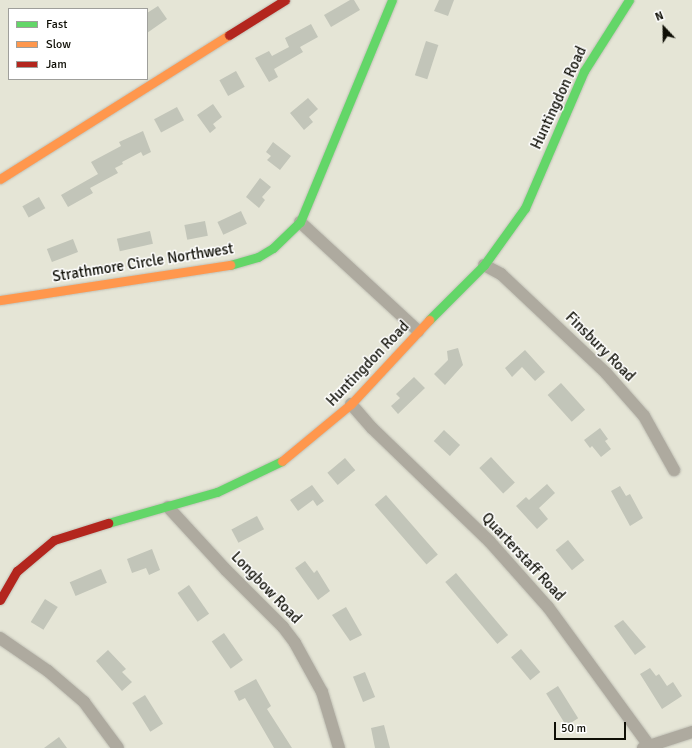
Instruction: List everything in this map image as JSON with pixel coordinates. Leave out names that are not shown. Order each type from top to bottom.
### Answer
[{"type":"street","points":[[0,179],[285,0]]},
{"type":"street","name":"Strathmore Circle Northwest","points":[[0,300],[93,285],[216,269],[241,263],[266,254],[300,222],[326,168],[392,0]]},
{"type":"street","name":"Huntingdon Road","points":[[0,600],[17,571],[54,540],[104,523],[168,507],[217,492],[273,467],[302,446],[351,404],[418,331],[484,265],[525,208],[584,71],[615,19],[629,0]]},
{"type":"street","points":[[300,222],[418,331]]},
{"type":"street","name":"Finsbury Road","points":[[484,265],[501,274],[606,373],[644,416],[674,470]]},
{"type":"street","name":"Quarterstaff Road","points":[[351,404],[372,428],[490,542],[548,607],[647,747]]},
{"type":"street","name":"Longbow Road","points":[[168,507],[226,570],[283,627],[295,643],[322,692],[339,748]]},
{"type":"street","points":[[0,638],[48,671],[84,702],[118,748]]},
{"type":"street","points":[[647,747],[692,732]]},
{"type":"building","points":[[350,0],[354,0],[360,10],[331,27],[324,15]]},
{"type":"building","points":[[439,0],[454,0],[448,16],[434,11]]},
{"type":"building","points":[[158,6],[167,19],[148,32],[148,12]]},
{"type":"building","points":[[311,24],[318,37],[300,47],[303,52],[274,69],[278,77],[269,82],[255,58],[269,51],[272,56],[289,47],[285,38]]},
{"type":"building","points":[[426,41],[438,45],[427,79],[415,75]]},
{"type":"building","points":[[236,71],[245,87],[228,96],[219,80]]},
{"type":"building","points":[[308,98],[318,109],[309,117],[313,122],[304,130],[290,113]]},
{"type":"building","points":[[213,104],[222,117],[213,124],[216,128],[210,133],[197,115]]},
{"type":"building","points":[[177,107],[184,120],[161,132],[154,119]]},
{"type":"building","points":[[143,131],[151,152],[143,156],[141,152],[122,162],[123,164],[115,168],[118,173],[90,188],[93,193],[68,207],[61,195],[98,174],[91,162],[121,146],[119,142]]},
{"type":"building","points":[[273,142],[291,156],[280,170],[267,160],[271,156],[266,152]]},
{"type":"building","points":[[260,178],[271,187],[262,197],[265,200],[259,208],[246,197]]},
{"type":"building","points":[[39,197],[45,208],[29,218],[22,206]]},
{"type":"building","points":[[241,211],[247,224],[223,235],[217,222]]},
{"type":"building","points":[[205,221],[208,236],[187,240],[184,225]]},
{"type":"building","points":[[150,231],[153,244],[120,251],[117,239]]},
{"type":"building","points":[[73,239],[78,252],[52,262],[47,249]]},
{"type":"building","points":[[458,348],[463,365],[445,385],[434,374],[448,360],[447,351]]},
{"type":"building","points":[[525,350],[545,372],[535,381],[522,367],[512,377],[505,368]]},
{"type":"building","points":[[414,377],[425,388],[398,414],[391,406],[400,398],[396,394]]},
{"type":"building","points":[[561,383],[585,410],[572,422],[548,395]]},
{"type":"building","points":[[600,428],[608,439],[605,441],[611,449],[601,457],[592,446],[590,448],[584,440]]},
{"type":"building","points":[[444,430],[460,445],[450,456],[434,441]]},
{"type":"building","points":[[491,457],[515,483],[503,494],[479,468]]},
{"type":"building","points":[[345,458],[355,470],[338,485],[327,473]]},
{"type":"building","points":[[547,484],[555,493],[539,508],[548,519],[537,529],[516,506],[526,497],[529,500]]},
{"type":"building","points":[[312,485],[324,501],[317,506],[313,500],[298,511],[290,500]]},
{"type":"building","points":[[620,486],[626,496],[630,494],[643,518],[630,526],[611,491]]},
{"type":"building","points":[[386,495],[438,555],[427,564],[375,505]]},
{"type":"building","points":[[257,516],[264,529],[238,543],[231,530]]},
{"type":"building","points":[[568,540],[584,560],[572,570],[556,550]]},
{"type":"building","points":[[152,549],[160,570],[149,575],[146,568],[132,573],[127,559]]},
{"type":"building","points":[[305,561],[314,573],[317,570],[330,591],[318,600],[295,568]]},
{"type":"building","points":[[101,569],[107,583],[76,596],[70,582]]},
{"type":"building","points":[[456,573],[508,635],[497,644],[445,582]]},
{"type":"building","points":[[189,585],[209,614],[198,622],[178,593]]},
{"type":"building","points":[[45,599],[58,607],[43,630],[31,622]]},
{"type":"building","points":[[346,607],[362,635],[350,641],[332,615]]},
{"type":"building","points":[[623,620],[646,647],[635,655],[614,626]]},
{"type":"building","points":[[224,633],[243,660],[231,669],[212,642]]},
{"type":"building","points":[[521,649],[540,672],[530,680],[511,657]]},
{"type":"building","points":[[108,650],[126,669],[122,672],[132,682],[122,691],[96,661]]},
{"type":"building","points":[[650,668],[656,676],[659,674],[667,686],[673,682],[682,696],[662,709],[640,674]]},
{"type":"building","points":[[365,672],[375,697],[363,702],[353,677]]},
{"type":"building","points":[[256,679],[271,706],[267,709],[292,748],[274,748],[245,698],[239,701],[234,691]]},
{"type":"building","points":[[558,686],[578,718],[566,726],[546,693]]},
{"type":"building","points":[[145,695],[163,724],[150,732],[132,703]]},
{"type":"building","points":[[384,725],[390,748],[375,748],[371,728]]},
{"type":"building","points":[[59,737],[67,748],[44,748]]},
{"type":"traffic: fast","points":[[230,265],[258,257],[273,248],[300,222],[392,0]]},
{"type":"traffic: fast","points":[[429,320],[484,265],[525,208],[584,71],[629,0]]},
{"type":"traffic: fast","points":[[108,523],[217,492],[282,461]]},
{"type":"traffic: slow","points":[[0,179],[229,35]]},
{"type":"traffic: slow","points":[[0,300],[230,265]]},
{"type":"traffic: slow","points":[[282,461],[351,404],[429,320]]},
{"type":"traffic: jam","points":[[229,35],[285,0]]},
{"type":"traffic: jam","points":[[0,600],[17,571],[54,540],[108,523]]}]
